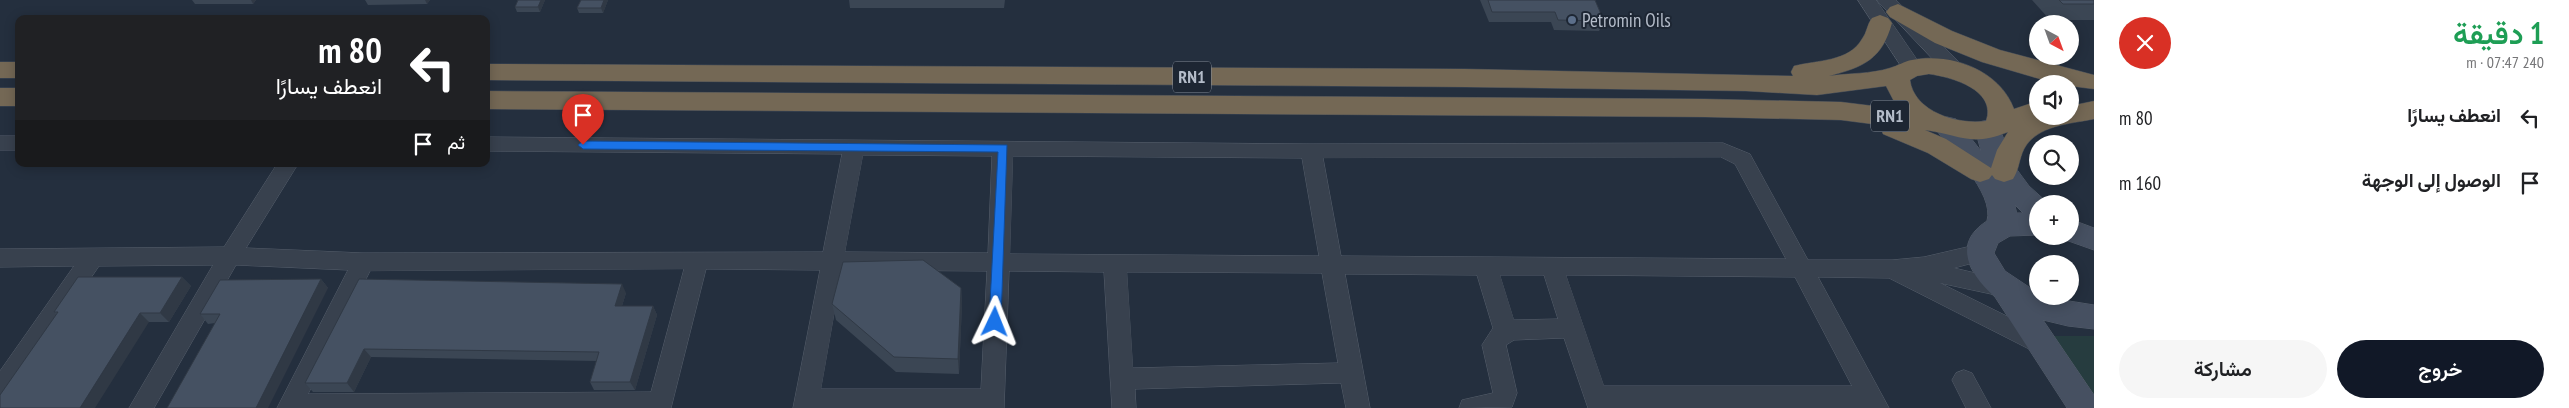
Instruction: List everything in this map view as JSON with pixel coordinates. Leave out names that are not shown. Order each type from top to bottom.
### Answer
[{"type":"highway","points":[[1746,82],[1837,66],[1858,58],[1870,49],[1878,36],[1888,12],[1954,44],[1987,56],[2032,69],[2092,82]]},
{"type":"highway","name":"RN1","points":[[490,72],[1455,78],[1827,85],[1932,65],[1962,73],[2092,82]]},
{"type":"highway","points":[[0,70],[15,70]]},
{"type":"highway","name":"RN1","points":[[1905,71],[1896,85],[1901,95],[1910,106],[1943,125]]},
{"type":"highway","name":"RN1","points":[[1962,73],[1993,92],[2000,101],[2003,110],[2002,118],[1993,127]]},
{"type":"highway","points":[[0,97],[15,98]]},
{"type":"highway","name":"RN1","points":[[490,100],[1841,111],[1943,125],[1969,131],[1993,127],[2029,113]]},
{"type":"highway","points":[[2079,108],[2094,109]]},
{"type":"highway","points":[[2079,112],[2094,109]]},
{"type":"highway","points":[[1841,111],[1911,134],[1992,172],[2019,136],[2036,125]]},
{"type":"street","points":[[1867,0],[1888,12],[1962,73]]},
{"type":"street","points":[[1888,12],[1905,71]]},
{"type":"street","points":[[1943,125],[1992,172],[2010,183],[2029,201]]},
{"type":"street","points":[[1993,127],[1992,172],[2003,214],[2000,227]]},
{"type":"street","points":[[0,143],[15,143]]},
{"type":"street","points":[[490,144],[1311,151],[1730,152],[1743,159],[1874,402],[1598,402],[1552,266]]},
{"type":"street","points":[[854,146],[806,403],[992,404],[1003,148]]},
{"type":"street","points":[[1311,151],[1358,408]]},
{"type":"street","points":[[141,408],[230,256],[286,167]]},
{"type":"street","points":[[2029,224],[2000,227],[1986,235],[1980,243],[1980,253],[1987,270],[2006,289],[2085,408]]},
{"type":"street","points":[[0,258],[230,256],[364,262],[697,260],[1901,268],[1941,263],[1980,253]]},
{"type":"street","points":[[0,391],[92,258]]},
{"type":"street","points":[[364,262],[290,406],[660,405],[697,260]]},
{"type":"street","points":[[1115,264],[1124,408]]},
{"type":"street","points":[[1486,266],[1506,332]]},
{"type":"street","points":[[1901,268],[2006,289],[2040,307],[2062,313],[2094,317]]},
{"type":"street","points":[[1901,268],[2044,346]]},
{"type":"street","points":[[1471,408],[1503,400],[1505,393],[1494,345],[1499,336],[1506,332],[1573,328]]},
{"type":"street","points":[[1123,379],[1351,373]]},
{"type":"street","points":[[1964,380],[1979,408]]},
{"type":"green space","points":[[2049,336],[2094,336],[2094,403]]},
{"type":"building","points":[[518,0],[541,0],[538,7],[515,7]]},
{"type":"building","points":[[581,0],[604,0],[601,8],[577,8]]},
{"type":"building","points":[[1488,0],[1595,0],[1604,21],[1558,20],[1555,12],[1492,12]]},
{"type":"building","points":[[2059,0],[2094,0],[2094,4],[2063,4]]},
{"type":"building","points":[[923,260],[961,288],[958,359],[894,357],[832,304],[843,262]]},
{"type":"building","points":[[78,277],[182,277],[160,313],[140,313],[80,408],[0,408],[0,395],[58,312],[54,312]]},
{"type":"building","points":[[321,279],[256,408],[167,408],[220,314],[200,314],[220,280]]},
{"type":"building","points":[[359,279],[622,284],[615,306],[653,306],[630,382],[590,382],[599,352],[364,349],[347,383],[305,383]]},
{"type":"place","name":"Petromin Oils","points":[[1572,20]]},
{"type":"route","points":[[583,145],[1003,148],[995,322]]}]
